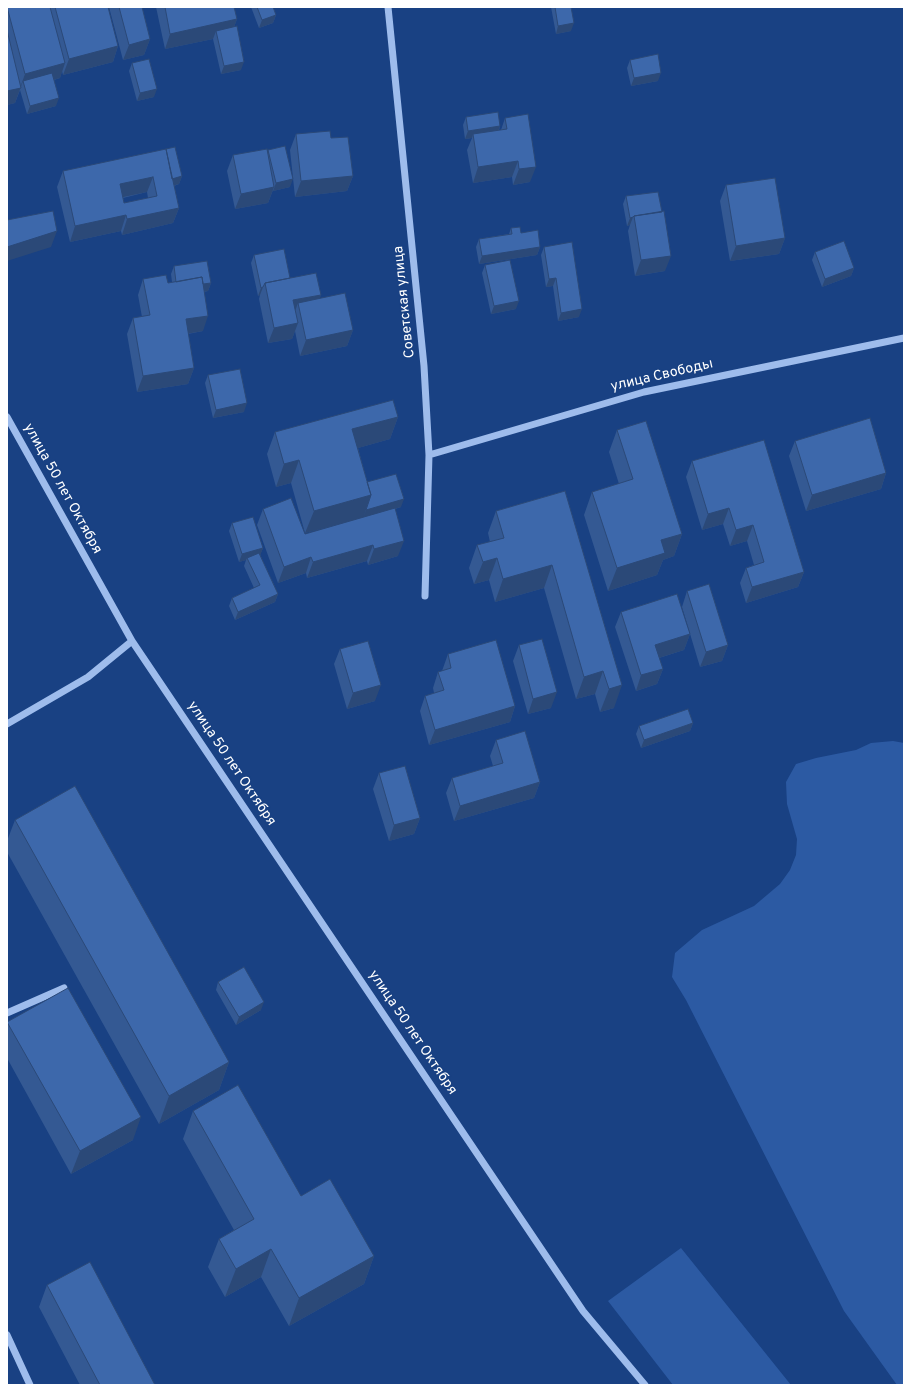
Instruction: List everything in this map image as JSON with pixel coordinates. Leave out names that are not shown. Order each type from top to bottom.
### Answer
[{"type":"street","name":"Советская улица","points":[[388,7],[424,366],[429,455],[425,596]]},
{"type":"street","name":"улица Свободы","points":[[429,455],[644,392],[904,338]]},
{"type":"street","name":"улица 50 лет Октября","points":[[7,417],[132,641],[583,1311],[645,1385]]},
{"type":"street","points":[[7,724],[88,677],[132,641]]},
{"type":"street","points":[[7,1013],[64,988]]},
{"type":"street","points":[[7,1335],[30,1385]]},
{"type":"shaded area","points":[[893,741],[904,743],[904,1385],[897,1385],[844,1311],[686,1000],[672,977],[675,953],[702,930],[754,906],[780,884],[790,870],[796,855],[797,839],[787,804],[786,782],[796,764],[816,758],[856,750],[871,743]]},
{"type":"shaded area","points":[[681,1248],[791,1385],[673,1385],[608,1301]]},
{"type":"building","points":[[7,7],[50,7],[65,63],[25,74]]},
{"type":"building","points":[[55,7],[108,7],[118,46],[69,59]]},
{"type":"building","points":[[119,7],[142,7],[150,39],[129,45]]},
{"type":"building","points":[[165,7],[234,7],[237,19],[170,34]]},
{"type":"building","points":[[257,7],[273,7],[276,15],[262,20]]},
{"type":"building","points":[[555,7],[571,7],[574,23],[558,26]]},
{"type":"building","points":[[237,26],[244,62],[224,66],[216,31]]},
{"type":"building","points":[[7,30],[21,88],[7,91]]},
{"type":"building","points":[[658,54],[661,73],[634,78],[630,60]]},
{"type":"building","points":[[149,59],[157,89],[140,93],[132,63]]},
{"type":"building","points":[[52,73],[59,98],[30,106],[23,81]]},
{"type":"building","points":[[498,112],[500,126],[468,131],[466,117]]},
{"type":"building","points":[[528,114],[536,167],[519,169],[518,161],[478,167],[473,134],[507,129],[505,118]]},
{"type":"building","points":[[330,131],[331,138],[348,137],[353,176],[301,181],[296,134]]},
{"type":"building","points":[[285,146],[293,179],[276,183],[268,150]]},
{"type":"building","points":[[175,147],[182,176],[172,179],[166,149]]},
{"type":"building","points":[[166,149],[179,208],[127,219],[126,215],[75,226],[63,171]],"holes":[[[153,177],[157,196],[124,203],[120,184]]]},
{"type":"building","points":[[267,149],[274,187],[241,194],[233,155]]},
{"type":"building","points":[[775,178],[785,238],[736,246],[726,185]]},
{"type":"building","points":[[658,192],[662,212],[634,216],[630,218],[626,196]]},
{"type":"building","points":[[53,211],[57,231],[7,247],[7,220]]},
{"type":"building","points":[[664,211],[671,256],[641,260],[634,216]]},
{"type":"building","points":[[520,227],[521,233],[538,230],[540,247],[482,256],[479,239],[512,234],[511,228]]},
{"type":"building","points":[[844,241],[854,268],[825,279],[815,252]]},
{"type":"building","points":[[572,242],[582,309],[561,313],[556,278],[549,279],[544,247]]},
{"type":"building","points":[[284,249],[290,278],[265,283],[261,288],[254,255]]},
{"type":"building","points":[[510,260],[519,301],[494,306],[485,265]]},
{"type":"building","points":[[207,261],[211,283],[203,284],[202,277],[176,282],[174,266]]},
{"type":"building","points":[[316,273],[321,295],[293,300],[298,323],[274,328],[265,283]]},
{"type":"building","points":[[166,275],[168,283],[202,277],[208,316],[186,319],[194,368],[143,376],[133,318],[150,315],[143,279]]},
{"type":"building","points":[[345,293],[353,330],[306,340],[298,303]]},
{"type":"building","points":[[240,369],[247,403],[216,410],[208,375]]},
{"type":"building","points":[[393,400],[398,417],[352,429],[371,495],[314,511],[299,460],[284,464],[275,432]]},
{"type":"building","points":[[870,418],[886,473],[812,495],[795,441]]},
{"type":"building","points":[[646,421],[682,534],[661,540],[665,553],[617,568],[592,492],[633,479],[617,430]]},
{"type":"building","points":[[764,440],[804,572],[752,587],[746,568],[764,562],[753,525],[736,530],[729,508],[708,514],[692,461]]},
{"type":"building","points":[[396,474],[404,499],[366,510],[371,495],[367,482]]},
{"type":"building","points":[[565,491],[622,685],[609,689],[603,671],[584,677],[552,565],[503,579],[497,558],[483,562],[477,545],[504,538],[496,511]]},
{"type":"building","points":[[291,498],[305,534],[395,508],[404,541],[374,549],[373,545],[313,562],[311,557],[284,567],[263,509]]},
{"type":"building","points":[[253,517],[263,548],[242,554],[232,523]]},
{"type":"building","points":[[259,553],[278,594],[238,612],[232,598],[260,585],[247,558]]},
{"type":"building","points":[[709,584],[728,645],[706,652],[687,591]]},
{"type":"building","points":[[677,594],[690,634],[655,645],[663,669],[641,675],[621,612]]},
{"type":"building","points":[[542,639],[557,692],[533,699],[519,645]]},
{"type":"building","points":[[496,640],[515,706],[435,730],[425,696],[444,690],[438,672],[451,668],[448,654]]},
{"type":"building","points":[[368,641],[381,685],[353,693],[340,649]]},
{"type":"building","points":[[688,709],[693,723],[644,740],[639,726]]},
{"type":"building","points":[[525,731],[540,782],[460,806],[452,778],[503,763],[496,740]]},
{"type":"building","points":[[405,766],[420,818],[394,825],[379,773]]},
{"type":"building","points":[[75,786],[229,1062],[169,1096],[15,820]]},
{"type":"building","points":[[244,967],[264,1002],[239,1017],[218,982]]},
{"type":"building","points":[[68,988],[141,1117],[80,1151],[7,1022]]},
{"type":"building","points":[[238,1085],[301,1196],[330,1179],[374,1256],[299,1298],[271,1249],[236,1269],[219,1239],[254,1219],[193,1111]]},
{"type":"building","points":[[90,1262],[155,1385],[100,1385],[47,1285]]}]
